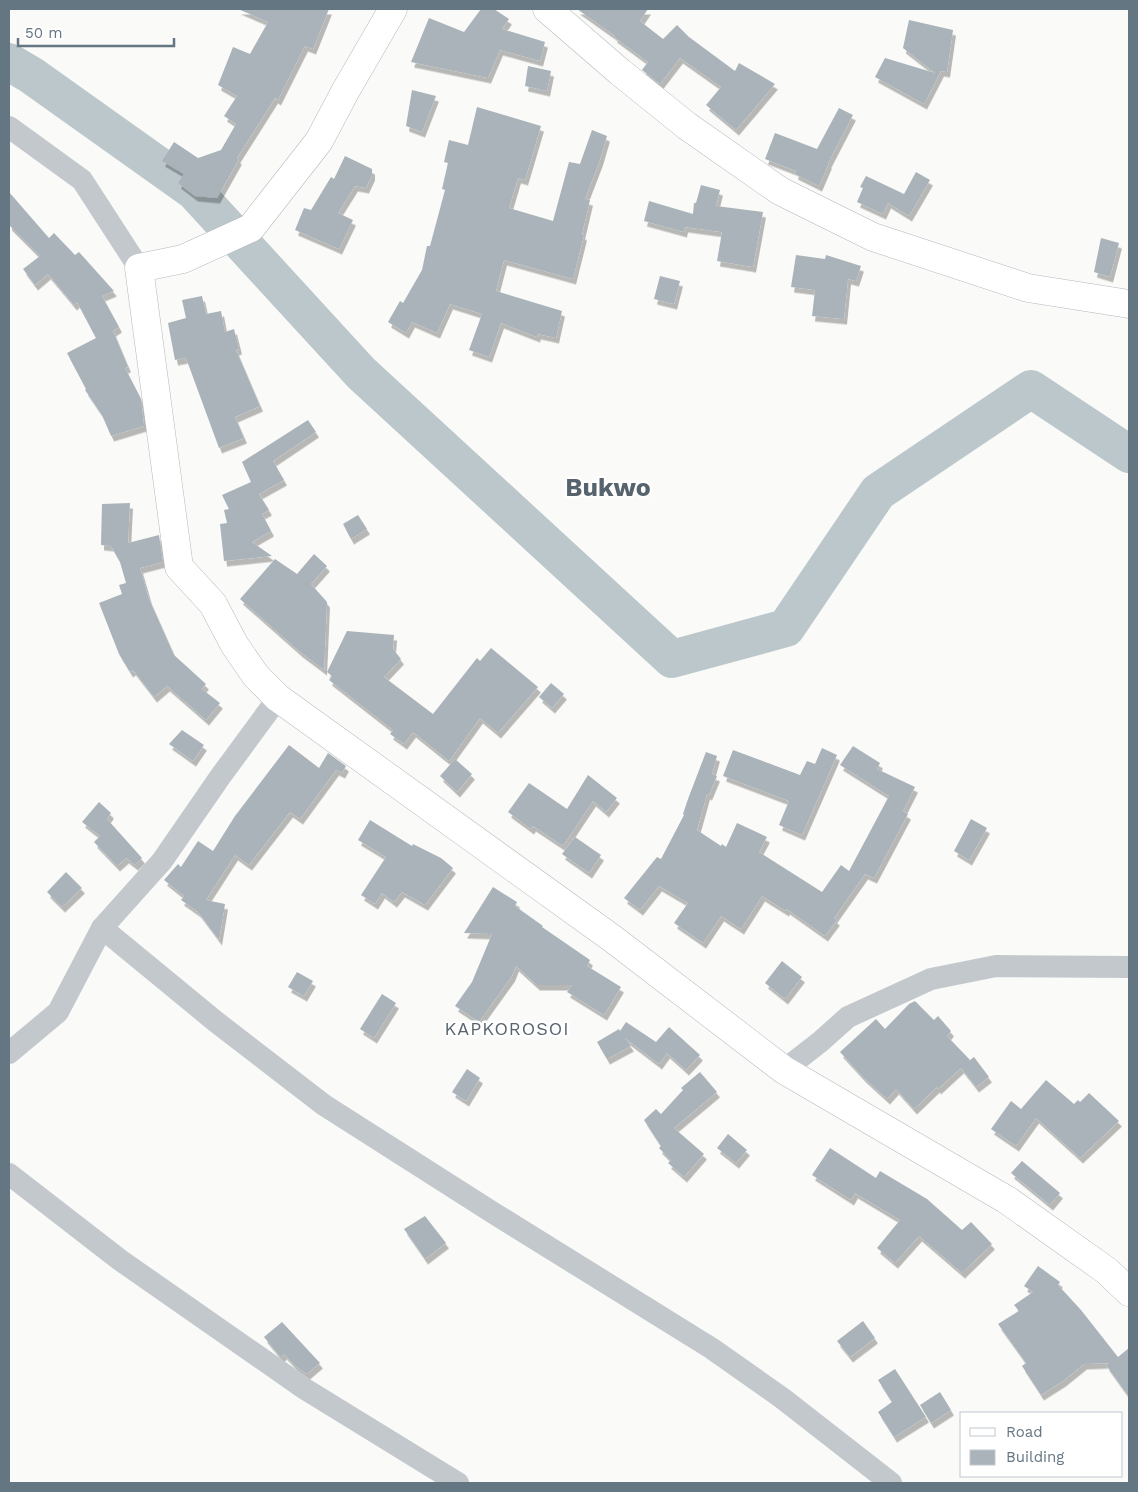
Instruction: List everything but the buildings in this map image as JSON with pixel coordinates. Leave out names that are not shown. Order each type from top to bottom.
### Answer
[{"type":"main road","points":[[393,9],[319,141],[251,228],[182,260],[139,268],[179,567],[213,604],[234,644],[256,676],[278,698],[613,939],[784,1070],[1007,1200],[1107,1271],[1129,1292]]},
{"type":"main road","points":[[546,9],[687,126],[780,191],[873,237],[1028,288],[1129,304]]},
{"type":"street","points":[[9,128],[82,180],[139,268]]},
{"type":"street","points":[[9,1053],[58,1012],[102,928],[162,861],[278,698]]},
{"type":"street","points":[[102,928],[215,1021],[324,1105],[711,1348],[782,1398],[891,1483]]},
{"type":"street","points":[[784,1070],[848,1017],[931,979],[996,966],[1129,967]]},
{"type":"street","points":[[9,1174],[120,1260],[297,1383],[458,1483]]},
{"type":"waterway","points":[[9,62],[31,75],[194,191],[361,373],[672,659],[786,628],[878,492],[1031,389],[1129,454]]},
{"type":"district","name":"Bukwo","points":[[608,487]]},
{"type":"district","name":"KAPKOROSOI","points":[[507,1028]]}]
